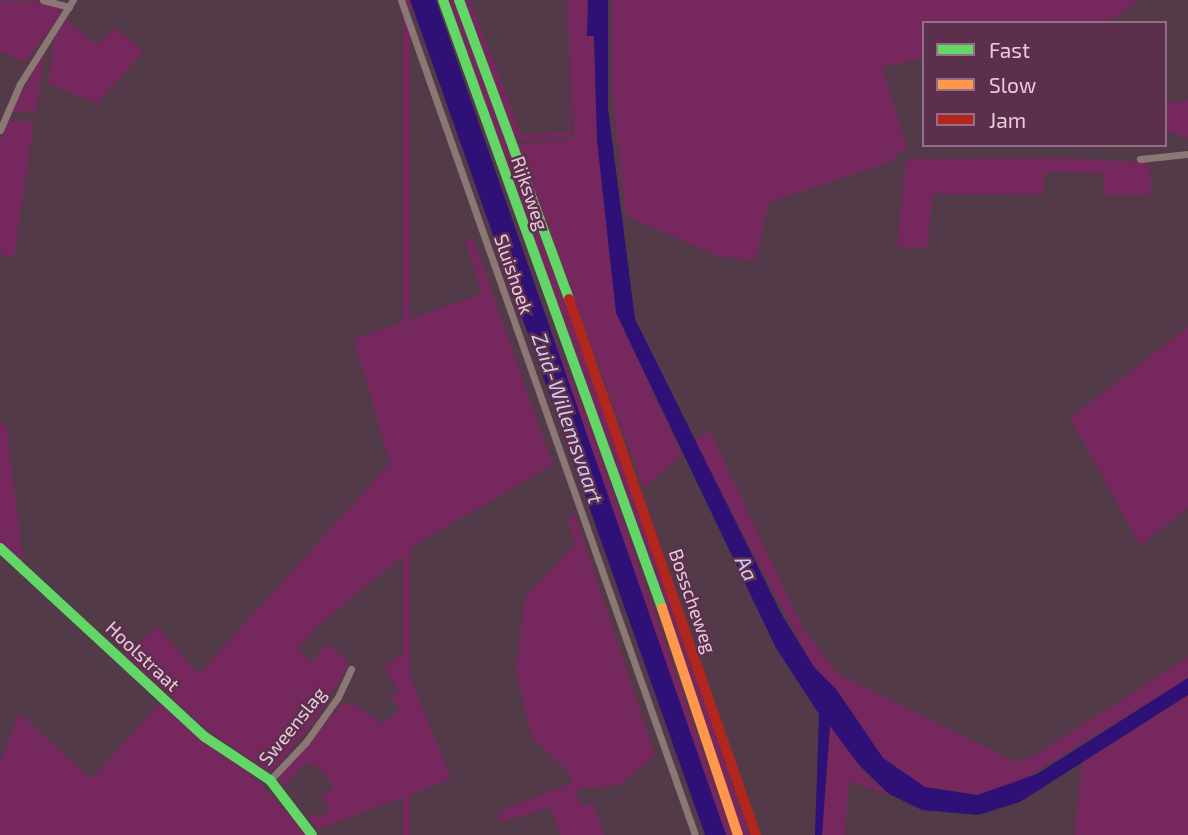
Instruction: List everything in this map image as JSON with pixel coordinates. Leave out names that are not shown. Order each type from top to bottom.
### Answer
[{"type":"street","points":[[0,130],[20,84],[71,3],[43,0]]},
{"type":"street","name":"Sluishoek","points":[[401,0],[695,835]]},
{"type":"street","name":"Rijksweg","points":[[443,0],[586,396]]},
{"type":"street","name":"Rijksweg","points":[[459,0],[598,379]]},
{"type":"street","points":[[1140,159],[1188,155]]},
{"type":"street","name":"Bosscheweg","points":[[598,379],[756,835]]},
{"type":"street","name":"Bosscheweg","points":[[586,396],[738,835]]},
{"type":"street","name":"Hoolstraat","points":[[0,548],[205,737],[270,780]]},
{"type":"street","name":"Sweenslag","points":[[312,835],[270,780],[306,742],[338,697],[351,668]]},
{"type":"shaded area","points":[[403,0],[410,0],[410,835],[403,835]]},
{"type":"shaded area","points":[[447,0],[454,0],[599,396],[750,835],[742,835]]},
{"type":"shaded area","points":[[462,0],[470,0],[522,135],[568,132],[564,0],[570,137],[516,141]]},
{"type":"shaded area","points":[[567,0],[588,0],[587,35],[594,36],[597,140],[616,313],[682,455],[644,488],[517,144],[568,140],[574,136]]},
{"type":"shaded area","points":[[612,0],[1140,0],[1115,18],[1101,21],[922,21],[922,58],[882,67],[908,150],[897,152],[893,161],[769,202],[756,261],[718,256],[626,216],[612,92]]},
{"type":"shaded area","points":[[0,1],[52,2],[62,7],[59,18],[25,62],[0,51]]},
{"type":"shaded area","points":[[66,19],[97,45],[116,28],[143,52],[97,104],[48,83],[55,36]]},
{"type":"shaded area","points":[[45,51],[36,111],[15,112],[12,110]]},
{"type":"shaded area","points":[[1188,100],[1188,138],[1167,131],[1167,103]]},
{"type":"shaded area","points":[[8,121],[34,121],[14,258],[0,253],[0,140]]},
{"type":"shaded area","points":[[1064,158],[1149,163],[1152,195],[1104,195],[1104,173],[1045,172],[1043,195],[933,194],[927,248],[897,247],[906,159]]},
{"type":"shaded area","points":[[473,238],[553,465],[420,542],[315,628],[298,650],[311,662],[328,643],[349,662],[348,666],[317,718],[273,771],[267,771],[211,733],[125,655],[157,627],[199,674],[390,463],[354,339],[482,294],[465,241]]},
{"type":"shaded area","points":[[529,278],[588,418],[732,835],[726,835],[714,806]]},
{"type":"shaded area","points":[[1188,327],[1188,508],[1140,545],[1070,418]]},
{"type":"shaded area","points":[[0,423],[6,425],[24,564],[0,542]]},
{"type":"shaded area","points":[[710,431],[802,627],[838,674],[1016,762],[1034,756],[1188,657],[1188,678],[1016,784],[977,795],[925,787],[883,758],[836,689],[814,667],[693,440]]},
{"type":"shaded area","points":[[574,513],[655,756],[619,785],[576,790],[581,806],[593,803],[604,835],[560,835],[549,804],[544,810],[500,822],[498,812],[573,782],[566,769],[532,738],[516,671],[525,597],[575,545],[568,519]]},
{"type":"shaded area","points":[[401,655],[451,779],[317,830],[307,815],[327,815],[329,808],[321,796],[332,790],[333,785],[317,766],[305,763],[282,788],[280,775],[343,703],[357,706],[383,724],[400,710],[391,696],[400,693],[384,666]]},
{"type":"shaded area","points":[[1188,695],[1188,835],[1074,835],[1082,763]]},
{"type":"shaded area","points":[[161,702],[246,769],[308,835],[0,835],[0,762],[19,713],[91,779]]},
{"type":"shaded area","points":[[830,726],[869,778],[894,797],[849,781],[845,835],[822,835]]},
{"type":"water","name":"Zuid-Willemsvaart","points":[[410,0],[436,0],[726,835],[705,835]]},
{"type":"water","name":"Aa","points":[[588,0],[608,0],[608,108],[635,319],[782,615],[814,667],[836,689],[883,758],[925,787],[977,795],[1037,774],[1188,678],[1188,695],[1020,802],[978,815],[922,810],[889,794],[859,765],[830,726],[822,835],[815,835],[819,714],[776,648],[616,313],[597,140],[594,36],[587,36]]},
{"type":"traffic: fast","points":[[443,0],[662,608]]},
{"type":"traffic: fast","points":[[459,0],[569,299]]},
{"type":"traffic: fast","points":[[0,548],[205,737],[270,780],[312,835]]},
{"type":"traffic: slow","points":[[662,608],[738,835]]},
{"type":"traffic: jam","points":[[569,299],[756,835]]}]
